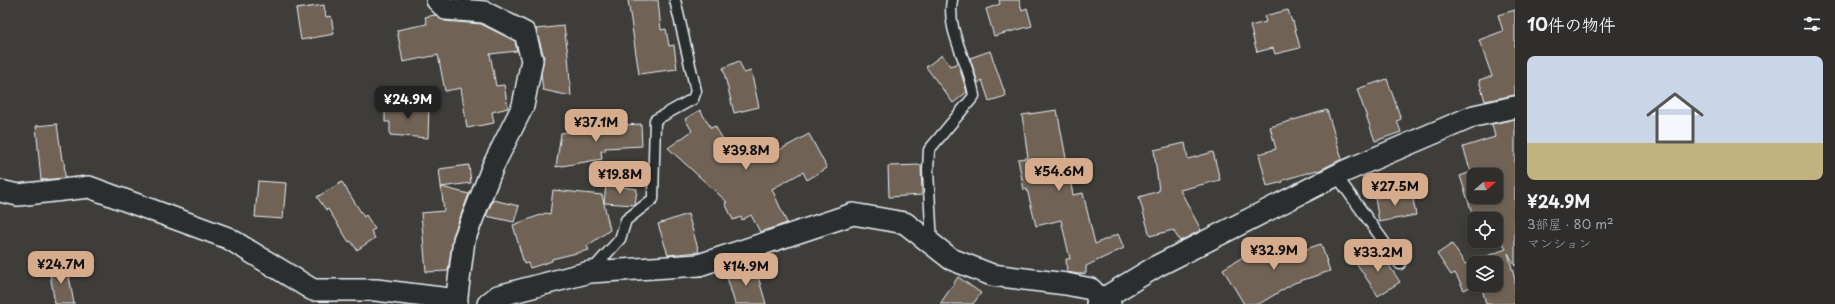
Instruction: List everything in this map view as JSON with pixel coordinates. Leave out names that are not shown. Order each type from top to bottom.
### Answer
[{"type":"street","points":[[0,191],[18,195],[89,187],[228,238],[313,290],[376,290],[457,302],[464,240],[493,166],[523,106],[532,60],[525,33],[484,12],[446,9],[437,0]]},
{"type":"street","points":[[488,304],[498,296],[590,272],[699,265],[853,214],[904,223],[951,259],[992,275],[1066,284],[1091,289],[1102,303],[1158,266],[1336,175],[1474,116],[1515,107]]},
{"type":"lane","points":[[590,272],[620,239],[626,220],[653,199],[655,120],[693,98],[696,91],[675,0]]},
{"type":"lane","points":[[932,244],[928,171],[929,150],[974,96],[973,85],[959,44],[950,11],[952,0]]},
{"type":"lane","points":[[1336,175],[1400,264]]},
{"type":"building","points":[[628,0],[658,0],[661,30],[666,29],[669,46],[674,45],[677,69],[639,74]]},
{"type":"building","points":[[999,0],[1019,0],[1022,10],[1027,8],[1032,26],[994,36],[986,9],[1000,4]]},
{"type":"building","points":[[324,5],[326,17],[331,16],[334,34],[301,40],[296,9]]},
{"type":"building","points":[[1288,10],[1292,22],[1293,21],[1300,48],[1275,54],[1273,48],[1257,52],[1250,26],[1266,22],[1264,16]]},
{"type":"building","points":[[1515,10],[1515,95],[1485,101],[1479,80],[1492,76],[1479,40],[1503,31],[1498,15]]},
{"type":"building","points":[[435,15],[445,21],[481,24],[515,41],[517,51],[490,54],[496,86],[504,85],[508,108],[492,112],[494,123],[467,128],[461,88],[445,91],[438,55],[403,62],[397,30],[427,24],[425,17]]},
{"type":"building","points":[[564,26],[571,96],[543,90],[541,74],[544,57],[536,29]]},
{"type":"building","points":[[990,51],[1006,96],[989,101],[982,80],[978,83],[970,58]]},
{"type":"building","points":[[942,55],[950,66],[958,63],[967,92],[953,103],[926,67]]},
{"type":"building","points":[[739,61],[744,73],[751,71],[759,107],[734,113],[723,68]]},
{"type":"building","points":[[1387,79],[1401,119],[1397,121],[1401,132],[1375,141],[1357,89]]},
{"type":"building","points":[[429,104],[428,138],[390,135],[390,122],[385,122],[385,105]]},
{"type":"building","points":[[700,110],[711,128],[715,126],[732,154],[754,144],[761,160],[809,134],[827,168],[807,180],[803,172],[772,189],[787,223],[760,232],[751,215],[742,220],[741,217],[733,220],[725,203],[727,202],[668,148],[692,131],[685,119]]},
{"type":"building","points":[[1057,110],[1073,195],[1083,193],[1095,244],[1118,234],[1124,248],[1086,266],[1086,273],[1079,274],[1067,272],[1066,259],[1070,259],[1061,220],[1036,226],[1027,189],[1024,190],[1018,159],[1028,158],[1022,115]]},
{"type":"building","points":[[1327,110],[1342,159],[1318,171],[1317,170],[1283,180],[1283,182],[1267,186],[1259,154],[1276,149],[1270,127]]},
{"type":"building","points":[[1515,119],[1515,266],[1508,253],[1515,280],[1515,304],[1486,304],[1483,292],[1503,292],[1503,256],[1487,256],[1506,249],[1503,243],[1503,212],[1472,212],[1469,204],[1503,204],[1503,168],[1470,168],[1463,147],[1495,137],[1492,124]]},
{"type":"building","points":[[57,124],[62,160],[64,160],[65,178],[41,180],[36,126]]},
{"type":"building","points":[[641,124],[642,146],[605,148],[605,151],[601,151],[602,159],[556,167],[561,133],[607,126]]},
{"type":"building","points":[[1185,143],[1188,159],[1213,152],[1220,180],[1180,190],[1201,230],[1180,241],[1173,230],[1150,236],[1139,197],[1159,191],[1154,150]]},
{"type":"building","points":[[469,165],[471,183],[441,187],[439,169]]},
{"type":"building","points":[[921,165],[922,195],[889,197],[888,166]]},
{"type":"building","points":[[1467,173],[1467,198],[1460,176]]},
{"type":"building","points":[[258,181],[286,183],[283,219],[255,217]]},
{"type":"building","points":[[342,182],[364,217],[366,215],[375,229],[371,231],[375,238],[357,250],[351,241],[349,242],[328,209],[326,210],[317,197]]},
{"type":"building","points":[[606,185],[637,189],[635,205],[604,203]]},
{"type":"building","points":[[441,187],[469,194],[453,236],[448,271],[426,272],[421,213],[444,211]]},
{"type":"building","points":[[553,190],[602,195],[610,230],[587,246],[589,250],[552,259],[552,261],[530,268],[528,263],[524,264],[513,225],[546,213],[550,214]]},
{"type":"building","points":[[1407,192],[1407,195],[1412,194],[1416,215],[1379,222],[1375,198]]},
{"type":"building","points":[[493,200],[519,206],[514,222],[486,216]]},
{"type":"building","points":[[688,214],[699,252],[668,255],[658,224]]},
{"type":"building","points":[[1274,238],[1285,256],[1321,244],[1330,271],[1294,283],[1259,304],[1244,304],[1223,269]]},
{"type":"building","points":[[1452,244],[1465,264],[1467,263],[1467,288],[1464,290],[1455,273],[1451,275],[1437,254]]},
{"type":"building","points":[[1378,249],[1400,282],[1378,296],[1357,264]]},
{"type":"building","points":[[67,265],[74,304],[55,304],[49,268]]},
{"type":"building","points":[[755,266],[766,304],[735,304],[726,274]]},
{"type":"building","points":[[958,277],[981,293],[973,304],[940,304]]}]
